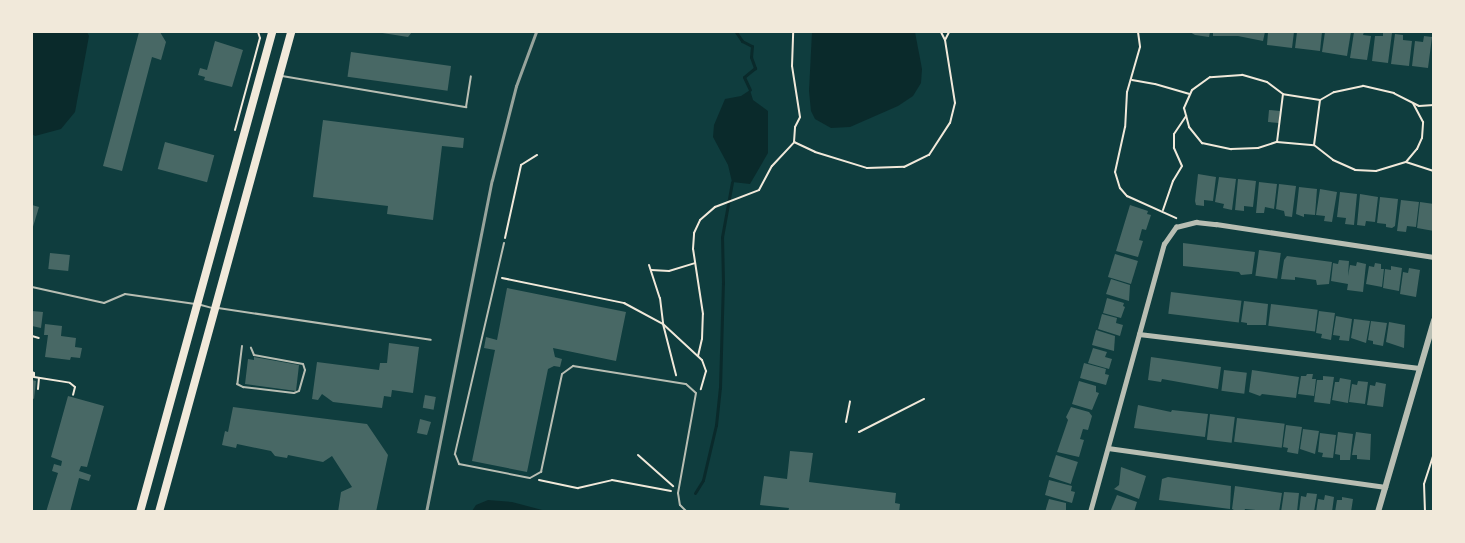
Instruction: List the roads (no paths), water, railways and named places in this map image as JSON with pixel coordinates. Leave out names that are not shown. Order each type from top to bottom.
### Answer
[{"type":"main road","points":[[140,512],[272,32]]},
{"type":"main road","points":[[159,512],[291,32]]},
{"type":"street","points":[[1090,512],[1164,244],[1176,227],[1185,224],[1216,224],[1434,257]]},
{"type":"street","points":[[1378,512],[1434,320]]},
{"type":"street","points":[[1139,334],[1419,368]]},
{"type":"street","points":[[1108,448],[1385,487]]},
{"type":"lane","points":[[279,76],[466,107],[471,76]]},
{"type":"lane","points":[[504,243],[455,454],[459,464],[530,478],[541,472],[562,375],[573,366],[686,384],[696,393],[678,493],[680,505],[687,512]]},
{"type":"lane","points":[[32,287],[104,303],[124,294],[431,340]]},
{"type":"lane","points":[[242,346],[237,384],[243,387],[294,393],[300,391],[306,370],[303,364],[254,355],[251,348]]},
{"type":"water","points":[[32,32],[87,32],[89,36],[75,112],[61,129],[35,136],[32,134]]},
{"type":"water","points":[[812,32],[915,32],[922,69],[921,83],[913,96],[898,106],[850,127],[831,128],[815,119],[811,111],[809,91]]},
{"type":"water","points":[[750,90],[753,100],[768,111],[768,153],[750,184],[732,182],[728,165],[713,137],[714,125],[725,99],[741,96]]},
{"type":"water","points":[[488,500],[512,502],[546,511],[472,511],[476,505]]},
{"type":"waterway","points":[[736,32],[742,41],[752,46],[751,57],[755,68],[744,77],[750,90]]},
{"type":"waterway","points":[[695,493],[703,480],[716,425],[720,388],[722,237],[732,182]]},
{"type":"railway","points":[[426,512],[492,180],[516,86],[536,32]]}]
